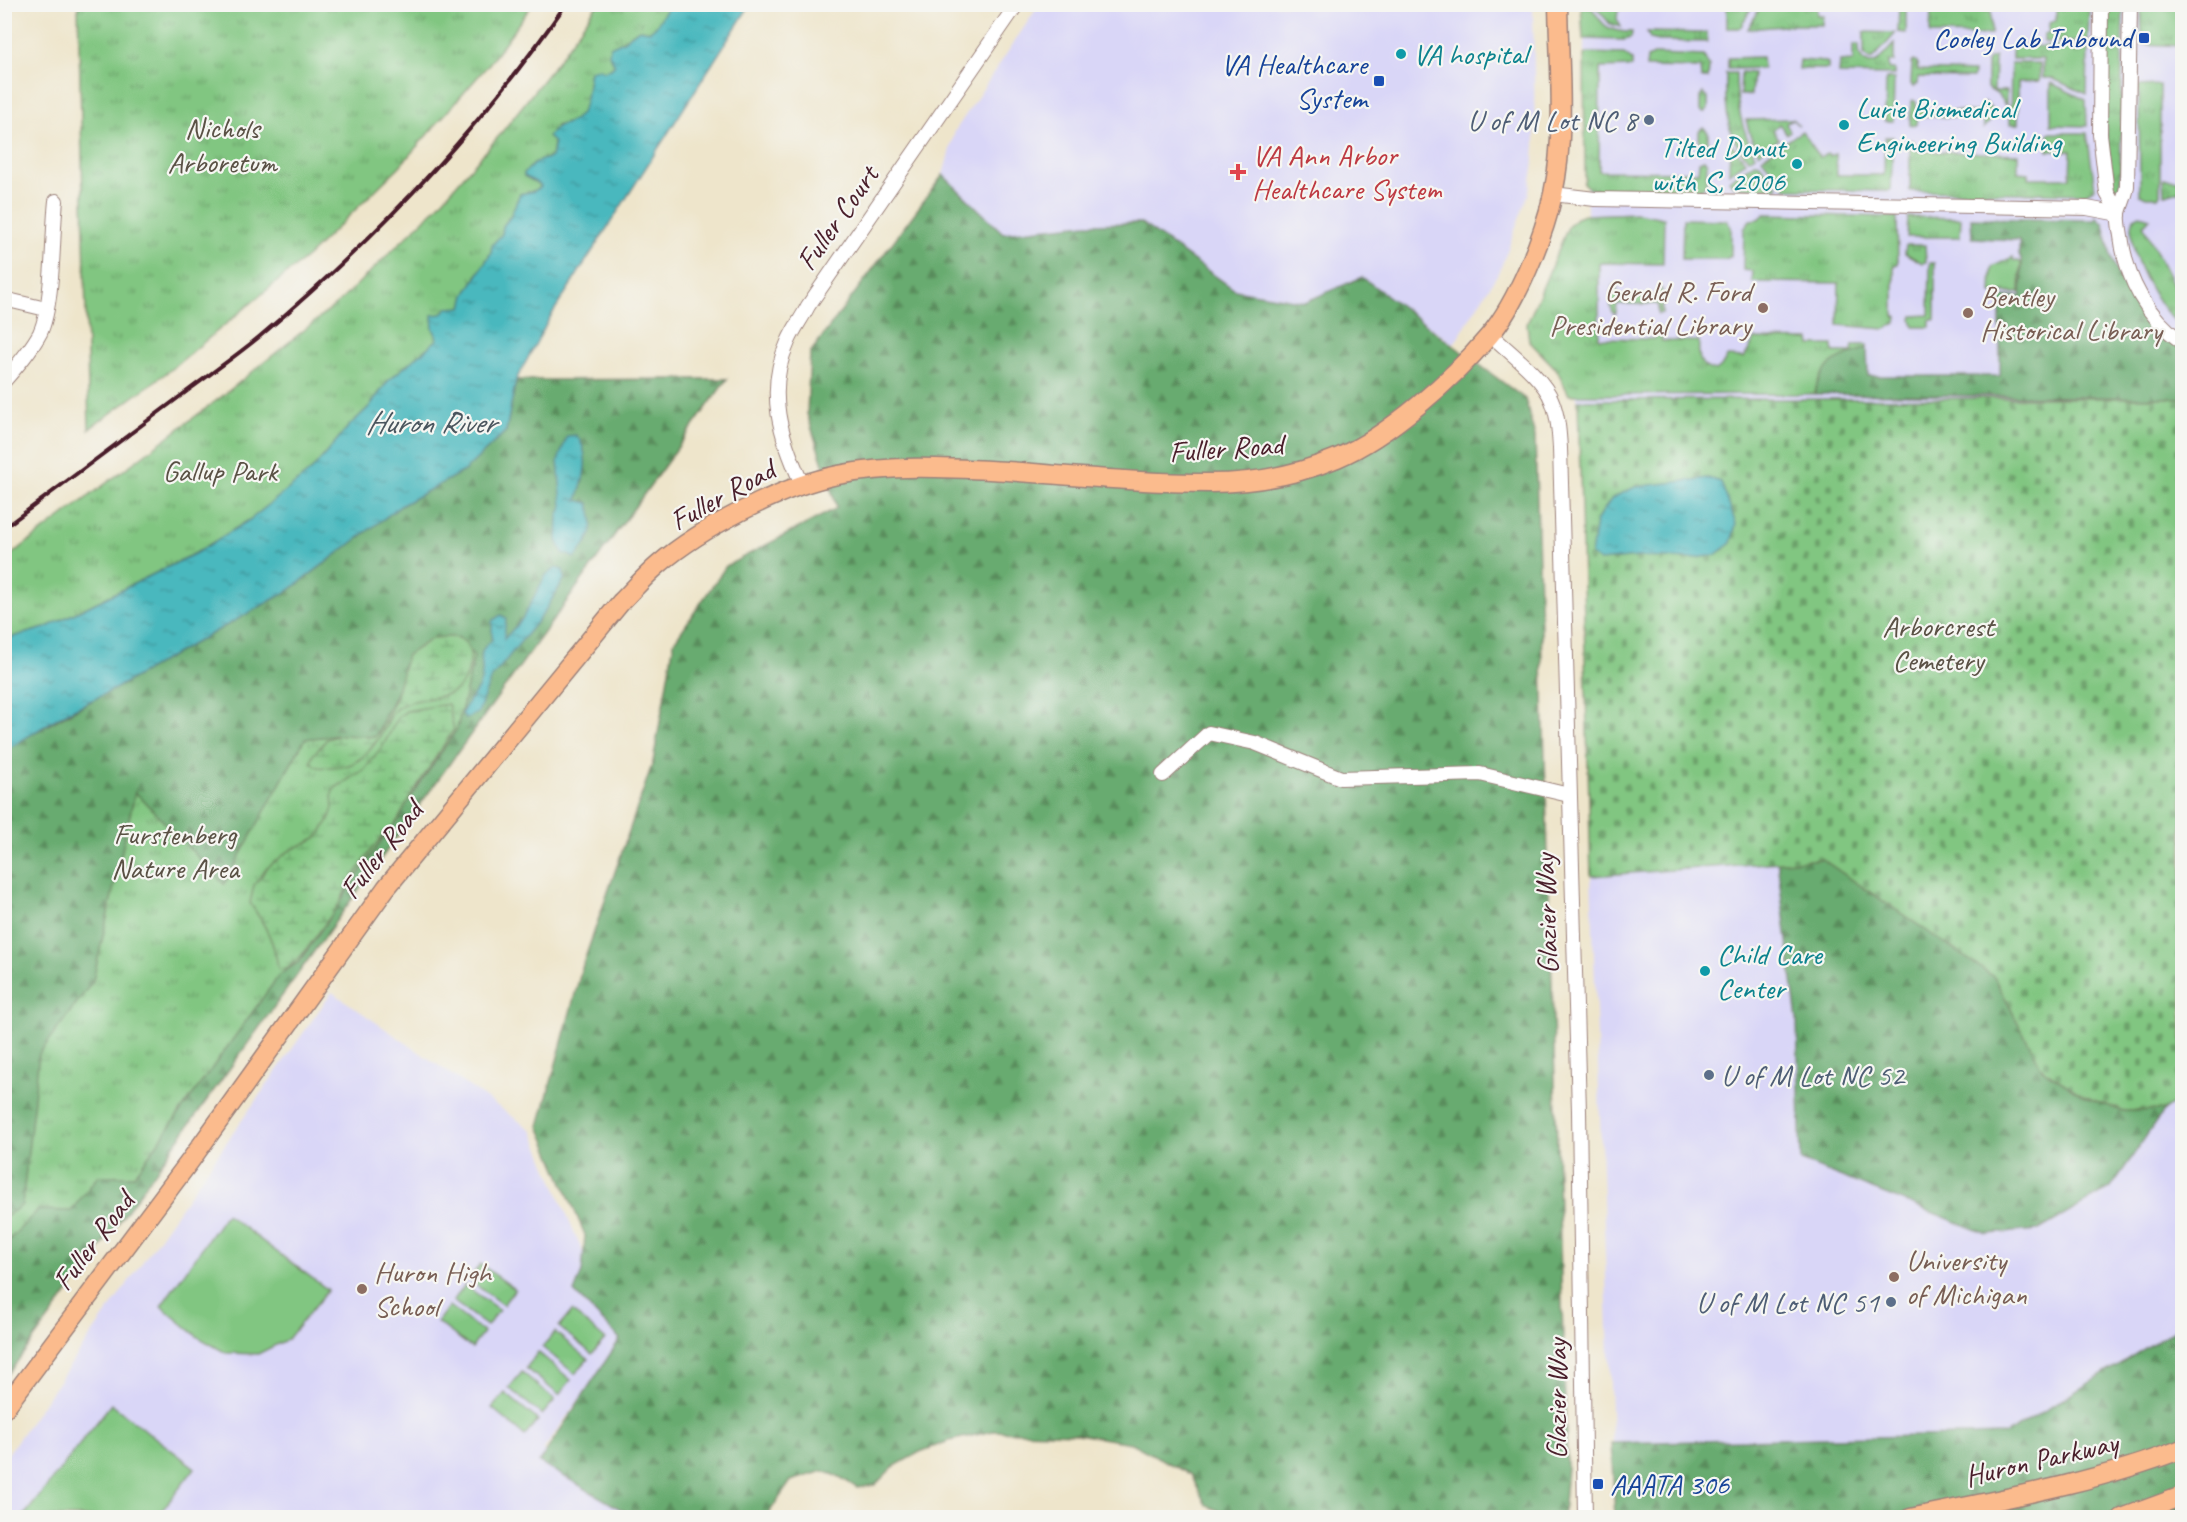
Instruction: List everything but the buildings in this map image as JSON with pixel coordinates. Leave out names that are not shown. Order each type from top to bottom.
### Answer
[{"type":"main road","name":"Fuller Road","points":[[4,1409],[189,1161],[386,888],[621,602],[659,564],[705,532],[742,511],[802,484],[838,475],[883,469],[941,467],[1146,481],[1212,483],[1252,481],[1292,474],[1338,458],[1384,433],[1441,385],[1491,335],[1527,272],[1542,233],[1558,165],[1560,119],[1558,4]]},
{"type":"main road","name":"Huron Parkway","points":[[1910,1518],[2063,1487],[2132,1467],[2182,1449]]},
{"type":"main road","points":[[2122,1518],[2182,1496]]},
{"type":"street","name":"Fuller Court","points":[[802,484],[787,451],[776,412],[778,372],[787,343],[808,306],[1017,4]]},
{"type":"street","points":[[2101,4],[2100,134],[2107,193],[2119,214]]},
{"type":"street","points":[[2130,4],[2127,186],[2119,214],[2122,247],[2138,294],[2156,319],[2182,342]]},
{"type":"street","points":[[1553,194],[1594,199],[2087,208],[2119,214]]},
{"type":"street","points":[[4,381],[40,333],[46,309],[56,201]]},
{"type":"street","points":[[4,299],[46,309]]},
{"type":"street","name":"Glazier Way","points":[[1491,335],[1539,381],[1552,399],[1560,448],[1579,1111],[1584,1518]]},
{"type":"street","points":[[1163,775],[1209,733],[1255,743],[1341,778],[1480,774],[1569,795]]},
{"type":"shaded area","name":"VA Ann Arbor Healthcare System","points":[[1039,5],[1533,5],[1535,145],[1528,195],[1500,270],[1454,344],[1362,278],[1305,302],[1235,290],[1141,223],[1086,224],[1003,233],[943,175],[955,131]]},
{"type":"shaded area","points":[[1584,5],[2182,5],[2182,398],[1578,400],[1568,380],[1587,220]]},
{"type":"shaded area","name":"University of Michigan","points":[[1822,859],[2164,1110],[2182,1097],[2182,1517],[1615,1517],[1591,876]]},
{"type":"shaded area","name":"Huron High School","points":[[332,992],[532,1130],[622,1339],[543,1450],[647,1517],[5,1518],[5,1458]]},
{"type":"green space","name":"Nichols Arboretum","points":[[78,4],[532,5],[489,64],[399,167],[308,256],[169,371],[89,429]]},
{"type":"green space","points":[[1762,4],[1817,5],[1817,15],[1823,15],[1822,25],[1748,29]]},
{"type":"green space","points":[[2144,4],[2182,5],[2182,46],[2142,44],[2141,9]]},
{"type":"green space","name":"Gallup Park","points":[[597,5],[670,5],[656,27],[650,31],[639,29],[618,44],[609,54],[615,65],[612,68],[590,71],[585,105],[579,116],[573,121],[556,126],[551,157],[536,162],[524,176],[541,187],[520,194],[510,217],[503,226],[502,234],[492,245],[491,253],[465,295],[462,308],[447,308],[433,328],[438,339],[388,381],[369,407],[348,427],[312,470],[251,519],[196,553],[45,628],[5,639],[4,560],[221,397],[339,302],[435,209],[498,137],[557,62]]},
{"type":"green space","points":[[1581,5],[1590,5],[1602,23],[1611,29],[1632,32],[1631,38],[1625,40],[1583,39]]},
{"type":"green space","points":[[1594,5],[1623,5],[1623,8],[1618,10],[1617,19],[1621,27],[1610,24]]},
{"type":"green space","points":[[1727,5],[1753,5],[1740,28],[1727,28]]},
{"type":"green space","points":[[1899,5],[1906,5],[1906,33],[1898,32]]},
{"type":"green space","points":[[2056,5],[2089,5],[2088,42],[2044,42],[2044,34],[2049,34],[2049,23],[2056,21]]},
{"type":"green space","points":[[2106,5],[2123,5],[2120,187],[2113,187],[2106,129]]},
{"type":"green space","points":[[1931,10],[1991,11],[1991,35],[1930,34]]},
{"type":"green space","points":[[1647,32],[1707,33],[1707,42],[1658,41],[1650,39]]},
{"type":"green space","points":[[1864,32],[1895,34],[1870,60],[1864,54]]},
{"type":"green space","points":[[1894,44],[1894,62],[1889,62],[1889,69],[1894,69],[1894,75],[1839,74],[1840,62],[1853,61],[1853,45],[1859,45],[1861,57],[1870,64],[1877,62]]},
{"type":"green space","points":[[2012,46],[2088,47],[2087,94],[2051,78],[2043,78],[2043,59],[2012,59]]},
{"type":"green space","points":[[1589,53],[1624,54],[1632,60],[1632,67],[1600,68],[1599,171],[1698,172],[1699,162],[1704,160],[1707,163],[1706,183],[1703,188],[1698,192],[1591,190],[1583,183],[1585,179],[1584,55]]},
{"type":"green space","points":[[1655,54],[1704,56],[1709,67],[1708,78],[1701,78],[1700,68],[1646,67],[1647,58]]},
{"type":"green space","points":[[1762,57],[1763,68],[1728,69],[1728,58]]},
{"type":"green space","points":[[1995,57],[1994,91],[2006,91],[2006,106],[1997,94],[1987,88],[1987,62]]},
{"type":"green space","points":[[1800,60],[1826,62],[1828,69],[1799,69]]},
{"type":"green space","points":[[1914,61],[1917,63],[1918,70],[1974,72],[1973,78],[1918,77],[1918,84],[1913,87],[1911,84]]},
{"type":"green space","points":[[2011,63],[2040,63],[2040,81],[2018,82],[2018,124],[2010,124]]},
{"type":"green space","points":[[1741,72],[1753,73],[1751,95],[1740,95]]},
{"type":"green space","points":[[1726,73],[1736,73],[1740,115],[1755,155],[1749,159],[1741,151],[1731,131],[1727,108]]},
{"type":"green space","points":[[1886,79],[1894,79],[1893,121],[1885,121]]},
{"type":"green space","points":[[2051,83],[2086,100],[2087,126],[2051,125]]},
{"type":"green space","points":[[2160,85],[2160,194],[2158,197],[2146,197],[2140,194],[2139,86]]},
{"type":"green space","points":[[1703,93],[1708,98],[1708,109],[1704,113],[1700,111],[1700,97]]},
{"type":"green space","points":[[1913,100],[1916,102],[1917,110],[1983,112],[1985,102],[1991,109],[1991,120],[1984,128],[1983,118],[1917,116],[1916,125],[1913,126],[1910,124]]},
{"type":"green space","points":[[1792,119],[1786,124],[1790,131],[1787,134],[1779,124],[1773,130],[1779,139],[1759,153],[1746,120]]},
{"type":"green space","points":[[1703,127],[1708,132],[1708,143],[1702,147],[1699,145],[1699,131]]},
{"type":"green space","points":[[1802,131],[1820,157],[1836,154],[1837,175],[1884,175],[1885,137],[1893,137],[1891,189],[1888,191],[1786,189],[1762,158]]},
{"type":"green space","points":[[2049,133],[2087,133],[2095,188],[2085,194],[1910,191],[1910,143],[1912,140],[1917,151],[2018,154],[2018,172],[2028,173],[2028,178],[2070,178],[2071,151],[2048,151]]},
{"type":"green space","points":[[1730,142],[1746,162],[1729,173]]},
{"type":"green space","points":[[1754,163],[1759,163],[1778,186],[1777,188],[1733,186],[1729,180]]},
{"type":"green space","points":[[943,175],[1003,233],[1086,224],[1141,223],[1235,290],[1305,302],[1362,277],[1525,399],[1535,436],[1567,1467],[1563,1517],[1232,1517],[1206,1505],[1191,1475],[1131,1443],[1077,1434],[993,1431],[949,1441],[920,1452],[893,1467],[875,1485],[857,1488],[840,1477],[823,1471],[791,1481],[766,1517],[634,1517],[539,1462],[620,1339],[574,1292],[582,1272],[585,1235],[539,1126],[584,961],[653,762],[674,642],[726,566],[837,508],[807,414],[810,353]]},
{"type":"green space","points":[[2163,179],[2182,180],[2182,191],[2164,194]]},
{"type":"green space","points":[[1638,213],[1664,218],[1663,264],[1599,263],[1599,338],[1655,339],[1655,329],[1659,328],[1662,330],[1662,341],[1699,341],[1702,364],[1716,371],[1727,357],[1744,358],[1755,339],[1810,340],[1811,345],[1833,345],[1833,352],[1852,352],[1853,345],[1867,345],[1867,348],[1840,359],[1826,368],[1817,384],[1815,394],[1569,395],[1557,370],[1529,341],[1527,324],[1568,227],[1576,218],[1585,215]]},
{"type":"green space","points":[[1765,214],[1897,217],[1898,264],[1894,265],[1896,323],[1885,329],[1838,325],[1839,283],[1752,282],[1753,271],[1743,270],[1744,229],[1750,220],[1759,219]]},
{"type":"green space","points":[[2140,215],[2150,218],[2143,225],[2182,302],[2182,327],[2153,293],[2138,261],[2132,231],[2134,218]]},
{"type":"green space","points":[[2096,216],[2104,224],[2111,257],[2121,283],[2140,314],[2154,329],[2182,350],[2182,398],[1815,394],[1817,384],[1826,368],[1840,359],[1867,348],[1868,376],[2000,376],[2000,297],[2021,296],[2022,262],[2019,254],[2019,240],[1972,238],[1971,218],[2095,220]]},
{"type":"green space","points":[[1908,217],[1961,218],[1960,237],[1907,237]]},
{"type":"green space","points":[[1683,219],[1726,220],[1731,227],[1731,256],[1726,259],[1682,259]]},
{"type":"green space","points":[[1906,245],[1925,245],[1926,262],[1922,263],[1905,253]]},
{"type":"green space","points":[[2013,257],[2013,260],[2021,262],[2020,293],[1991,293],[1992,267]]},
{"type":"green space","points":[[1930,263],[1935,263],[1935,320],[1930,320],[1930,327],[1914,327],[1913,316],[1929,315]]},
{"type":"green space","points":[[1614,285],[1617,287],[1617,296],[1657,296],[1658,289],[1662,289],[1662,313],[1658,314],[1658,304],[1617,304],[1614,314],[1611,300]]},
{"type":"green space","name":"Furstenberg Nature Area","points":[[727,379],[47,1321],[5,1282],[5,751],[64,714],[113,690],[348,545],[402,505],[464,471],[506,431],[516,380]]},
{"type":"green space","name":"Furstenberg Nature Area","points":[[727,379],[5,1378],[5,1244],[38,1210],[71,1211],[98,1176],[134,1176],[280,974],[299,962],[457,729],[474,656],[458,637],[398,689],[375,737],[340,735],[305,739],[224,884],[135,792],[93,981],[39,1054],[22,1205],[5,1217],[5,749],[288,591],[402,505],[464,471],[506,431],[516,380]]},
{"type":"green space","name":"Arborcrest Cemetery","points":[[2182,398],[2182,1097],[2164,1110],[2122,1111],[2084,1096],[2043,1070],[1994,977],[1822,859],[1591,876],[1578,400]]},
{"type":"green space","points":[[433,638],[461,639],[467,645],[471,655],[466,678],[459,688],[449,694],[404,704],[395,710],[366,754],[349,765],[323,768],[311,762],[313,755],[327,739],[340,735],[375,737],[391,708],[407,655]]},
{"type":"green space","points":[[448,704],[454,729],[398,820],[374,846],[347,887],[340,903],[304,953],[287,969],[278,969],[269,934],[250,903],[254,885],[267,868],[289,851],[318,837],[329,820],[333,808],[332,793],[335,788],[365,769],[384,744],[397,719],[406,711]]},
{"type":"green space","points":[[1822,859],[1994,977],[2043,1070],[2084,1096],[2122,1111],[2164,1110],[2111,1188],[2039,1230],[1987,1234],[1801,1161],[1797,1020],[1777,861]]},
{"type":"green space","points":[[226,1214],[328,1290],[288,1339],[258,1354],[226,1353],[198,1337],[161,1306]]},
{"type":"green space","points":[[480,1264],[515,1289],[503,1305],[469,1280]]},
{"type":"green space","points":[[465,1285],[499,1310],[487,1326],[453,1301]]},
{"type":"green space","points":[[449,1306],[483,1332],[472,1348],[437,1322]]},
{"type":"green space","points":[[572,1311],[605,1339],[592,1354],[559,1327]]},
{"type":"green space","points":[[2182,1325],[2182,1517],[1615,1517],[1611,1443],[2007,1434]]},
{"type":"green space","points":[[555,1332],[588,1359],[575,1374],[542,1347]]},
{"type":"green space","points":[[538,1352],[571,1380],[559,1395],[526,1368]]},
{"type":"green space","points":[[522,1372],[555,1400],[542,1415],[509,1388]]},
{"type":"green space","points":[[505,1393],[538,1420],[525,1436],[492,1408]]},
{"type":"green space","points":[[111,1404],[195,1468],[157,1517],[23,1517]]},
{"type":"water","name":"Huron River","points":[[670,4],[750,5],[552,314],[516,380],[506,431],[464,471],[402,505],[288,591],[113,690],[64,714],[5,751],[5,639],[45,628],[196,553],[251,519],[312,470],[348,427],[369,407],[388,381],[438,339],[433,328],[432,315],[442,314],[447,308],[462,307],[465,295],[491,253],[492,245],[502,234],[503,226],[510,217],[520,194],[541,187],[524,176],[524,173],[536,162],[551,157],[554,143],[548,136],[552,131],[571,122],[579,115],[585,104],[590,71],[599,68],[604,71],[611,69],[615,65],[609,55],[610,47],[639,29],[650,31],[656,26]]},
{"type":"water","points":[[576,435],[581,442],[585,458],[584,475],[577,500],[589,503],[593,527],[589,538],[575,558],[563,553],[557,540],[558,516],[562,507],[558,461],[567,436]]},
{"type":"water","points":[[1708,478],[1721,482],[1736,524],[1731,543],[1715,555],[1691,559],[1638,557],[1600,561],[1591,555],[1596,521],[1612,498],[1635,487]]},
{"type":"water","points":[[556,568],[563,570],[565,578],[543,614],[490,680],[478,713],[465,719],[462,713],[481,680],[481,654],[492,640],[492,621],[501,615],[506,618],[504,639],[522,619],[546,575]]},
{"type":"railway","points":[[4,528],[251,344],[344,261],[385,222],[461,139],[498,95],[566,4]]},
{"type":"place","name":"Cooley Lab Inbound","points":[[2144,38]]},
{"type":"place","name":"VA hospital","points":[[1401,54]]},
{"type":"place","name":"VA Healthcare System","points":[[1379,81]]},
{"type":"place","name":"U of M Lot NC 8","points":[[1649,120]]},
{"type":"place","name":"Lurie Biomedical Engineering Building","points":[[1844,125]]},
{"type":"place","name":"Tilted Donut with S, 2006","points":[[1797,164]]},
{"type":"place","name":"VA Ann Arbor Healthcare System","points":[[1238,172]]},
{"type":"place","name":"Gerald R. Ford Presidential Library","points":[[1763,308]]},
{"type":"place","name":"Bentley Historical Library","points":[[1968,313]]},
{"type":"place","name":"Child Care Center","points":[[1705,971]]},
{"type":"place","name":"U of M Lot NC 52","points":[[1709,1075]]},
{"type":"place","name":"University of Michigan","points":[[1894,1277]]},
{"type":"place","name":"Huron High School","points":[[362,1289]]},
{"type":"place","name":"U of M Lot NC 51","points":[[1891,1302]]},
{"type":"place","name":"AAATA 306","points":[[1598,1484]]}]
